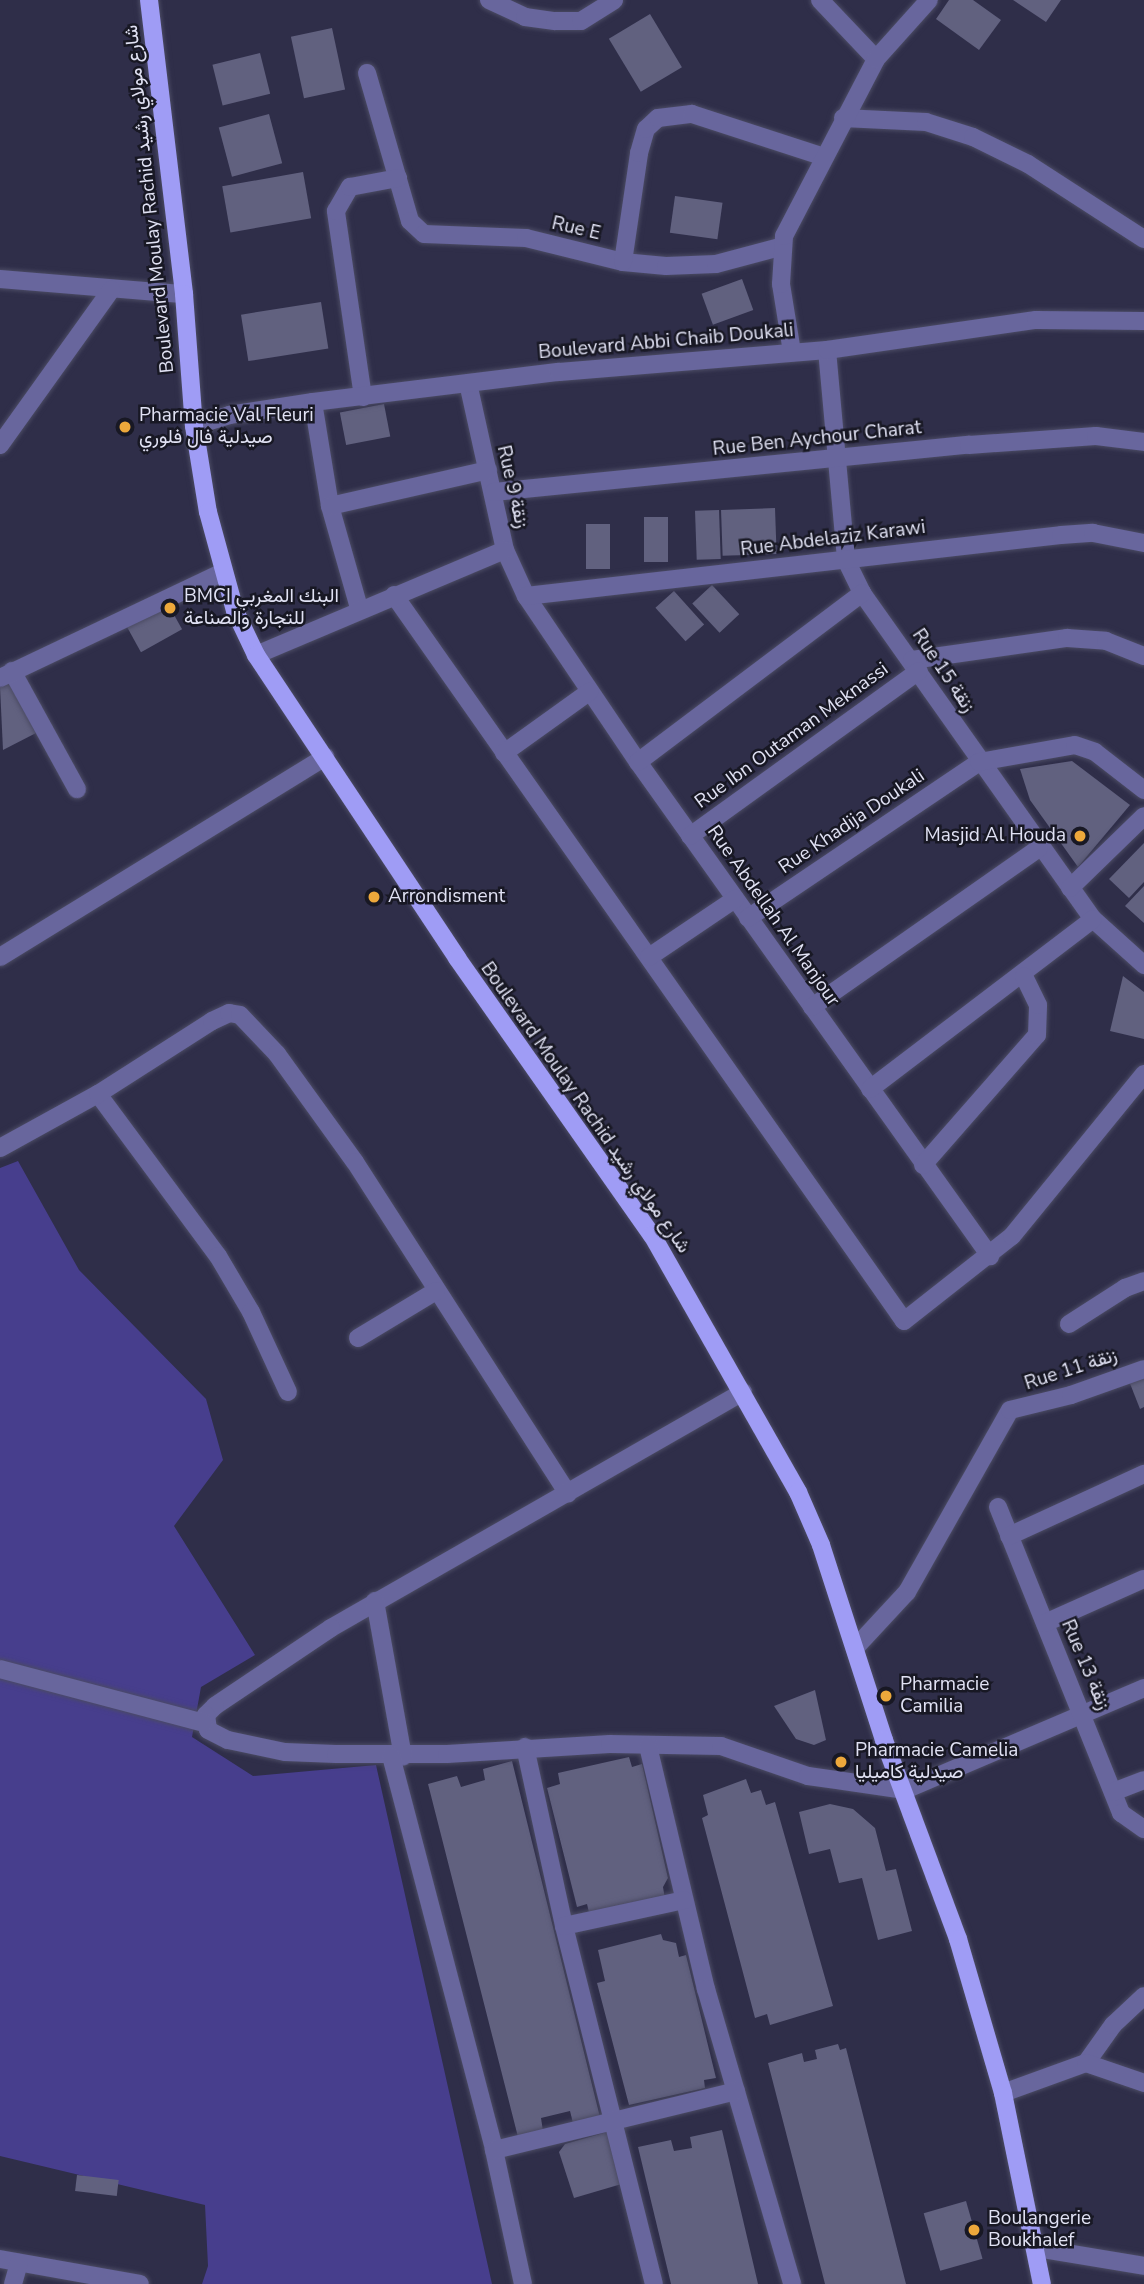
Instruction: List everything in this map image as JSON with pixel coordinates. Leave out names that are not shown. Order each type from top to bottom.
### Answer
[{"type":"main road","name":"Boulevard Moulay Rachid شارع مولاي رشيد","points":[[149,0],[184,294],[194,426],[208,512],[223,572],[256,655],[457,958],[652,1235],[743,1392],[821,1545],[958,1939],[1003,2093],[1037,2248],[1042,2284]]},
{"type":"street","points":[[489,0],[525,17],[555,22],[581,20],[614,0]]},
{"type":"street","points":[[820,0],[876,59]]},
{"type":"street","points":[[792,352],[781,284],[780,247],[843,118],[876,59],[929,0]]},
{"type":"street","name":"Rue E","points":[[367,73],[411,220],[424,234],[526,238],[623,262],[716,264],[780,247]]},
{"type":"street","points":[[623,262],[639,153],[646,130],[657,118],[692,114],[824,157]]},
{"type":"street","points":[[843,118],[926,122],[973,137],[1028,164],[1144,239]]},
{"type":"street","points":[[363,397],[336,211],[350,187],[398,178]]},
{"type":"street","points":[[0,279],[184,294]]},
{"type":"street","points":[[0,445],[111,290]]},
{"type":"street","name":"Boulevard Abbi Chaib Doukali","points":[[194,426],[229,415],[313,402],[468,383],[827,350],[1035,320],[1144,321]]},
{"type":"street","name":"Rue 15 زنقة","points":[[827,350],[845,560],[862,593],[1039,848],[1093,919],[1144,965]]},
{"type":"street","name":"Rue 9 زنقة","points":[[468,383],[505,550],[526,596]]},
{"type":"street","points":[[313,402],[330,506],[359,608]]},
{"type":"street","name":"Rue Ben Aychour Charat","points":[[494,492],[836,457],[1096,436],[1144,442]]},
{"type":"street","points":[[330,506],[488,470]]},
{"type":"street","name":"Rue Abdelaziz Karawi","points":[[526,596],[1061,535],[1093,533],[1144,543]]},
{"type":"street","points":[[256,655],[359,608],[505,550]]},
{"type":"street","points":[[76,789],[6,674],[223,572]]},
{"type":"street","points":[[638,762],[862,593]]},
{"type":"street","points":[[394,595],[904,1321],[990,1256],[1066,1174],[1144,1074]]},
{"type":"street","name":"Rue Abdellah Al Manjour","points":[[526,596],[589,692],[690,836],[990,1256]]},
{"type":"street","points":[[915,666],[1067,638],[1106,640],[1144,656]]},
{"type":"street","name":"Rue Ibn Outaman Meknassi","points":[[690,836],[915,666]]},
{"type":"street","points":[[504,753],[589,692]]},
{"type":"street","points":[[979,762],[1075,746],[1095,752],[1144,790]]},
{"type":"street","points":[[0,957],[325,757]]},
{"type":"street","name":"Rue Khadija Doukali","points":[[748,918],[979,762]]},
{"type":"street","points":[[1070,888],[1144,816]]},
{"type":"street","points":[[812,1007],[1039,848]]},
{"type":"street","points":[[649,957],[735,899]]},
{"type":"street","points":[[870,1089],[1024,976],[1093,919]]},
{"type":"street","points":[[923,1165],[1037,1035],[1038,1005],[1024,976]]},
{"type":"street","points":[[0,1149],[98,1094],[212,1021],[229,1013],[240,1015],[277,1054],[355,1162],[568,1494]]},
{"type":"street","points":[[98,1094],[218,1256],[251,1312],[288,1392]]},
{"type":"street","points":[[1069,1324],[1125,1288],[1144,1281]]},
{"type":"street","points":[[358,1338],[436,1291]]},
{"type":"street","name":"Rue 11 زنقة","points":[[855,1648],[907,1592],[1010,1409],[1071,1395],[1144,1369]]},
{"type":"street","points":[[204,1723],[215,1706],[375,1601],[568,1494],[743,1392]]},
{"type":"street","points":[[1009,1536],[1144,1474]]},
{"type":"street","name":"Rue 13 زنقة","points":[[998,1507],[1113,1792],[1127,1821],[1144,1829]]},
{"type":"street","points":[[1045,1623],[1144,1579]]},
{"type":"street","points":[[375,1601],[397,1756],[494,2150],[523,2284]]},
{"type":"street","points":[[0,1669],[204,1723],[216,1737],[285,1752],[397,1756],[525,1747],[721,1746],[808,1776],[905,1790],[1144,1688]]},
{"type":"street","points":[[648,1746],[684,1900],[792,2284]]},
{"type":"street","points":[[525,1747],[564,1926],[654,2284]]},
{"type":"street","points":[[1113,1792],[1144,1780]]},
{"type":"street","points":[[564,1926],[684,1900]]},
{"type":"street","points":[[1003,2093],[1086,2063],[1125,2011],[1144,1996]]},
{"type":"street","points":[[1086,2063],[1144,2083]]},
{"type":"street","points":[[494,2150],[736,2091]]},
{"type":"street","points":[[1037,2248],[1144,2266]]},
{"type":"street","points":[[0,2259],[139,2284]]},
{"type":"street","points":[[13,2284],[19,2263]]},
{"type":"shaded area","points":[[18,1161],[79,1270],[206,1399],[223,1460],[174,1526],[255,1655],[201,1687],[192,1737],[253,1776],[376,1765],[492,2284],[202,2284],[208,2266],[205,2205],[0,2156],[0,1168]]},
{"type":"building","points":[[949,0],[973,0],[1001,20],[979,50],[936,19]]},
{"type":"building","points":[[1013,0],[1061,0],[1046,22]]},
{"type":"building","points":[[650,14],[682,67],[641,92],[609,39]]},
{"type":"building","points":[[332,28],[345,90],[304,98],[291,37]]},
{"type":"building","points":[[260,53],[270,94],[223,106],[212,65]]},
{"type":"building","points":[[269,114],[282,163],[232,177],[219,127]]},
{"type":"building","points":[[303,172],[311,218],[230,233],[222,186]]},
{"type":"building","points":[[675,196],[723,203],[717,239],[670,233]]},
{"type":"building","points":[[742,279],[753,310],[713,325],[702,294]]},
{"type":"building","points":[[321,302],[328,348],[248,361],[241,315]]},
{"type":"building","points":[[384,404],[390,436],[346,445],[340,413]]},
{"type":"building","points":[[775,508],[777,554],[723,556],[721,510]]},
{"type":"building","points":[[719,510],[721,559],[697,560],[695,511]]},
{"type":"building","points":[[644,517],[668,517],[668,562],[644,562]]},
{"type":"building","points":[[586,524],[610,524],[610,569],[586,569]]},
{"type":"building","points":[[712,585],[739,614],[720,633],[692,603]]},
{"type":"building","points":[[674,591],[704,624],[686,641],[655,608]]},
{"type":"building","points":[[168,604],[182,629],[141,652],[127,627]]},
{"type":"building","points":[[9,683],[36,733],[3,750],[0,687]]},
{"type":"building","name":"Masjid Al Houda","points":[[1072,761],[1130,805],[1078,867],[1030,800],[1020,769]]},
{"type":"building","points":[[1144,843],[1144,882],[1129,898],[1109,879]]},
{"type":"building","points":[[1144,886],[1144,923],[1125,906]]},
{"type":"building","points":[[1123,976],[1144,992],[1144,1039],[1110,1031]]},
{"type":"building","points":[[1144,1374],[1144,1407],[1140,1409],[1129,1381]]},
{"type":"building","points":[[815,1690],[826,1740],[814,1745],[796,1739],[774,1706]]},
{"type":"building","points":[[629,1757],[632,1767],[642,1764],[668,1878],[663,1887],[665,1899],[590,1917],[587,1904],[577,1907],[547,1788],[560,1784],[558,1773]]},
{"type":"building","points":[[512,1761],[600,2117],[573,2123],[570,2111],[541,2118],[543,2131],[518,2137],[428,1784],[457,1776],[461,1787],[485,1780],[483,1769]]},
{"type":"building","points":[[746,1779],[751,1793],[761,1790],[766,1805],[775,1802],[833,2006],[770,2025],[767,2014],[755,2018],[702,1818],[708,1815],[703,1795]]},
{"type":"building","points":[[830,1804],[853,1809],[875,1828],[886,1871],[896,1869],[912,1931],[878,1940],[862,1878],[839,1883],[830,1849],[809,1854],[799,1812]]},
{"type":"building","points":[[661,1934],[663,1940],[676,1943],[679,1957],[686,1955],[716,2078],[704,2080],[705,2088],[629,2105],[597,1983],[605,1981],[598,1950]]},
{"type":"building","points":[[838,2044],[840,2050],[846,2048],[906,2284],[825,2284],[768,2063],[802,2053],[804,2062],[817,2059],[815,2050]]},
{"type":"building","points":[[722,2130],[758,2284],[671,2284],[638,2147],[671,2140],[674,2151],[692,2148],[690,2137]]},
{"type":"building","points":[[607,2132],[625,2183],[574,2198],[559,2152],[565,2144]]},
{"type":"building","points":[[77,2175],[119,2180],[117,2196],[75,2191]]},
{"type":"building","points":[[966,2201],[983,2259],[940,2271],[924,2213]]},
{"type":"place","name":"Pharmacie Val Fleuri صيدلية فال فلوري","points":[[125,427]]},
{"type":"place","name":"BMCI البنك المغربي للتجارة والصناعة","points":[[170,608]]},
{"type":"place","name":"Masjid Al Houda","points":[[1080,836]]},
{"type":"place","name":"Arrondisment","points":[[374,897]]},
{"type":"place","name":"Pharmacie Camilia","points":[[886,1696]]},
{"type":"place","name":"Pharmacie Camelia صيدلية كاميليا","points":[[841,1762]]},
{"type":"place","name":"Boulangerie Boukhalef","points":[[974,2230]]}]
